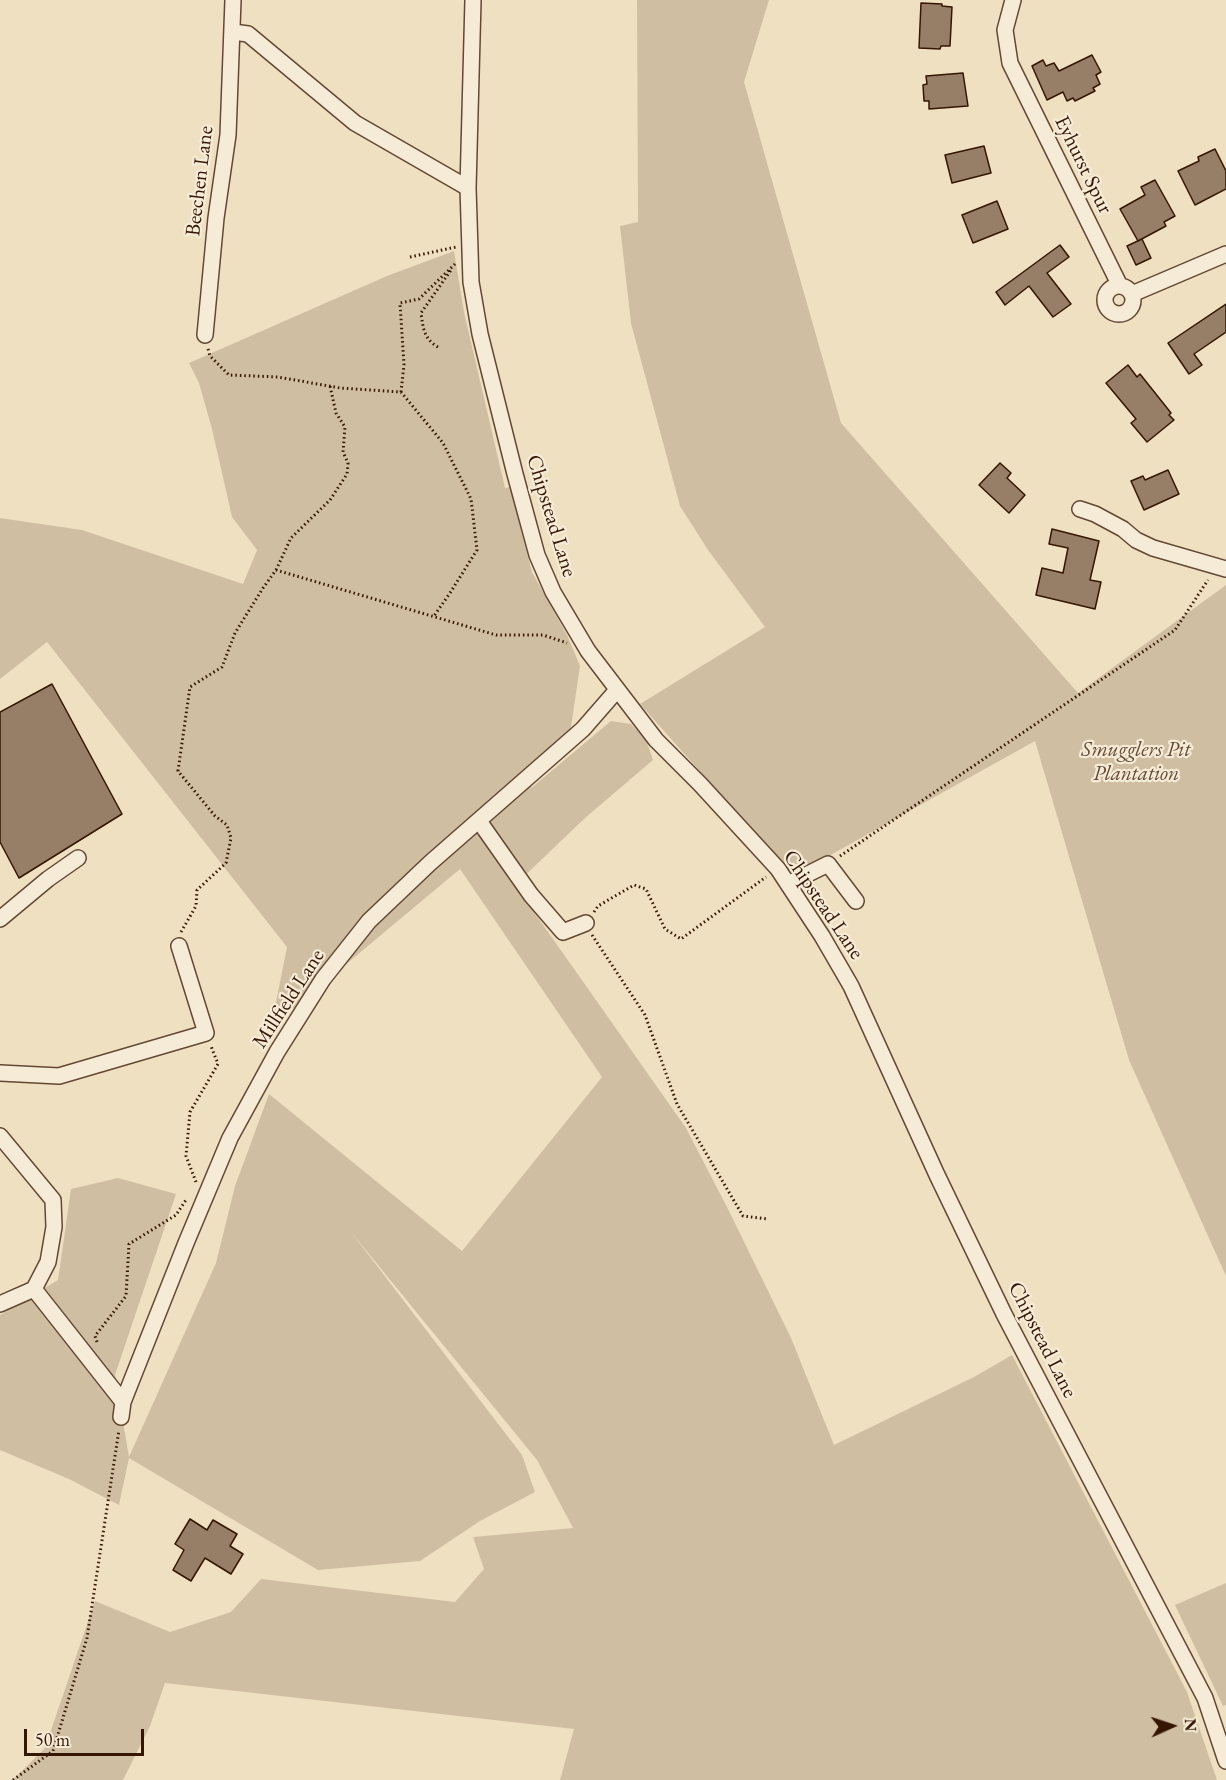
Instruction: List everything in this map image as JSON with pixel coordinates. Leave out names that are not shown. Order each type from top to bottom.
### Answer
[{"type":"street","name":"Beechen Lane","points":[[205,335],[216,218],[228,135],[233,0]]},
{"type":"street","name":"Chipstead Lane","points":[[473,0],[468,188],[471,282],[480,334],[537,555],[553,592],[588,651],[656,740],[778,869],[822,936],[851,986],[937,1175],[1004,1314],[1205,1698],[1226,1761]]},
{"type":"street","name":"Eyhurst Spur","points":[[1013,0],[1005,30],[1010,63],[1126,290],[1226,254]]},
{"type":"street","points":[[233,32],[248,34],[355,123],[468,188]]},
{"type":"street","points":[[1080,509],[1095,514],[1153,548],[1221,571]]},
{"type":"street","points":[[1194,571],[1221,571]]},
{"type":"street","name":"Millfield Lane","points":[[122,1409],[186,1243],[230,1138],[277,1052],[323,979],[369,921],[430,863],[583,729],[617,690]]},
{"type":"street","points":[[479,821],[531,895],[563,932],[586,922]]},
{"type":"street","points":[[0,919],[48,879],[78,858]]},
{"type":"street","points":[[788,884],[828,864],[856,901]]},
{"type":"street","points":[[0,1073],[59,1076],[206,1033],[179,946]]},
{"type":"street","points":[[0,1136],[53,1200],[54,1227],[48,1262],[34,1289],[0,1304]]},
{"type":"street","points":[[34,1289],[122,1409]]},
{"type":"path","points":[[410,257],[470,251]]},
{"type":"path","points":[[401,392],[404,365],[400,303],[419,299],[470,251]]},
{"type":"path","points":[[438,347],[430,342],[424,333],[421,313],[455,264]]},
{"type":"path","points":[[205,335],[210,356],[229,375],[278,377],[330,386],[401,392],[443,443],[471,499],[477,550],[434,616]]},
{"type":"path","points":[[179,946],[179,936],[196,906],[197,890],[226,863],[231,838],[227,825],[215,816],[178,771],[190,687],[222,667],[235,633],[262,588],[276,570],[291,538],[330,500],[347,474],[348,463],[343,452],[345,427],[336,412],[330,386]]},
{"type":"path","points":[[276,570],[496,635],[543,635],[588,651]]},
{"type":"path","points":[[828,864],[1175,630],[1221,571]]},
{"type":"path","points":[[768,1219],[743,1216],[677,1104],[645,1015],[598,946],[586,922],[598,906],[634,885],[646,889],[665,929],[681,939],[778,869]]},
{"type":"path","points":[[197,1183],[186,1156],[190,1112],[218,1064],[206,1033]]},
{"type":"path","points":[[97,1346],[95,1336],[126,1296],[129,1244],[176,1215],[186,1199]]},
{"type":"path","points":[[13,1780],[52,1751],[87,1638],[122,1409]]},
{"type":"green space","name":"Smugglers Pit Plantation","points":[[637,0],[769,0],[744,82],[841,423],[1078,693],[1226,585],[1226,1276],[1129,1060],[1035,741],[793,876],[640,704],[765,627],[708,550],[680,506],[631,323],[620,226],[638,222]]},
{"type":"green space","points":[[454,251],[464,312],[505,488],[510,487],[532,572],[567,635],[580,666],[571,727],[530,789],[611,721],[631,724],[646,740],[653,760],[585,818],[515,885],[686,1128],[791,1338],[834,1445],[974,1377],[1012,1355],[1187,1692],[1217,1780],[560,1780],[574,1729],[165,1683],[150,1726],[123,1780],[13,1780],[45,1748],[95,1601],[170,1632],[231,1612],[261,1579],[455,1602],[484,1569],[473,1537],[573,1528],[537,1460],[351,1232],[522,1455],[535,1492],[480,1521],[420,1561],[318,1570],[129,1458],[119,1505],[69,1479],[0,1450],[0,1315],[58,1280],[71,1189],[118,1178],[176,1194],[115,1375],[129,1457],[216,1263],[235,1186],[269,1094],[462,1251],[602,1077],[460,869],[271,1027],[287,947],[47,642],[0,679],[0,518],[82,530],[243,584],[257,550],[232,517],[212,429],[199,383],[189,363],[387,276]]},
{"type":"green space","points":[[1226,1583],[1226,1705],[1223,1706],[1175,1605]]},
{"type":"building","points":[[921,3],[952,7],[950,46],[941,46],[940,49],[919,48]]},
{"type":"building","points":[[1092,55],[1101,72],[1096,75],[1100,84],[1093,88],[1095,91],[1075,101],[1073,98],[1067,101],[1063,92],[1047,100],[1032,66],[1043,60],[1046,66],[1054,63],[1059,71]]},
{"type":"building","points":[[963,73],[968,106],[929,109],[929,101],[924,101],[923,85],[927,84],[926,76]]},
{"type":"building","points":[[984,146],[991,173],[952,183],[945,155]]},
{"type":"building","points":[[1215,149],[1226,171],[1226,189],[1195,205],[1178,171],[1199,161],[1198,157]]},
{"type":"building","points":[[1155,180],[1175,216],[1164,222],[1166,226],[1138,241],[1120,209],[1145,195],[1141,187]]},
{"type":"building","points":[[997,201],[1008,229],[973,243],[962,215]]},
{"type":"building","points":[[1142,239],[1151,258],[1136,265],[1127,246]]},
{"type":"building","points":[[1060,245],[1069,257],[1047,273],[1071,304],[1053,317],[1029,286],[1005,305],[996,292]]},
{"type":"building","points":[[1226,304],[1226,332],[1194,354],[1202,365],[1189,374],[1168,343]]},
{"type":"building","points":[[1128,365],[1137,377],[1140,374],[1174,420],[1147,442],[1131,423],[1136,419],[1106,383]]},
{"type":"building","points":[[1000,463],[1011,473],[1007,478],[1025,495],[1009,513],[979,485]]},
{"type":"building","points":[[1168,470],[1179,494],[1144,510],[1131,481],[1143,476],[1145,480]]},
{"type":"building","points":[[1052,529],[1099,541],[1090,580],[1101,582],[1095,609],[1036,595],[1042,568],[1063,573],[1068,548],[1049,544]]},
{"type":"building","points":[[52,684],[122,814],[19,878],[0,842],[0,712]]},
{"type":"building","points":[[190,1519],[207,1530],[213,1520],[237,1534],[230,1546],[243,1554],[231,1574],[205,1558],[191,1581],[173,1570],[184,1550],[175,1544]]}]
